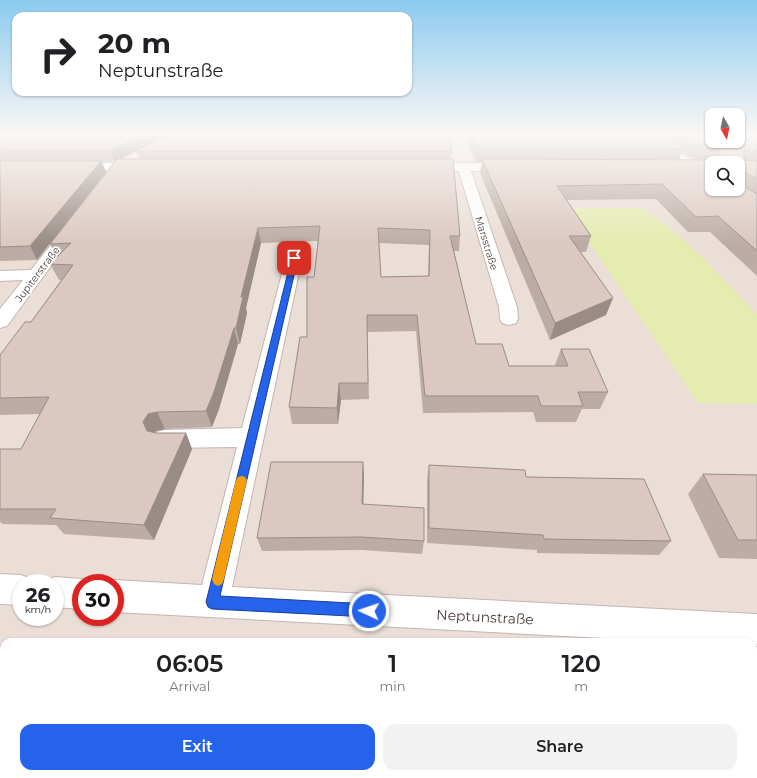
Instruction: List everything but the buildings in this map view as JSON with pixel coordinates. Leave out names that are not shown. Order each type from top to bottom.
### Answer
[{"type":"street","points":[[108,180],[115,171]]},
{"type":"street","name":"Marsstraße","points":[[465,171],[508,308],[509,319]]},
{"type":"street","name":"Jupiterstraße","points":[[0,322],[80,218]]},
{"type":"street","points":[[212,602],[294,258]]},
{"type":"street","points":[[0,276],[36,275]]},
{"type":"street","points":[[165,439],[252,437]]},
{"type":"street","points":[[0,589],[12,590]]},
{"type":"street","name":"Neptunstraße","points":[[124,597],[757,630]]},
{"type":"shaded area","points":[[0,171],[705,171],[705,196],[745,196],[745,171],[757,171],[757,638],[0,638]]},
{"type":"green space","points":[[566,208],[641,208],[669,227],[707,262],[757,315],[757,404],[698,403]]},
{"type":"slow traffic","points":[[218,579],[242,480]]},
{"type":"route","points":[[294,258],[212,602],[369,611]]}]
